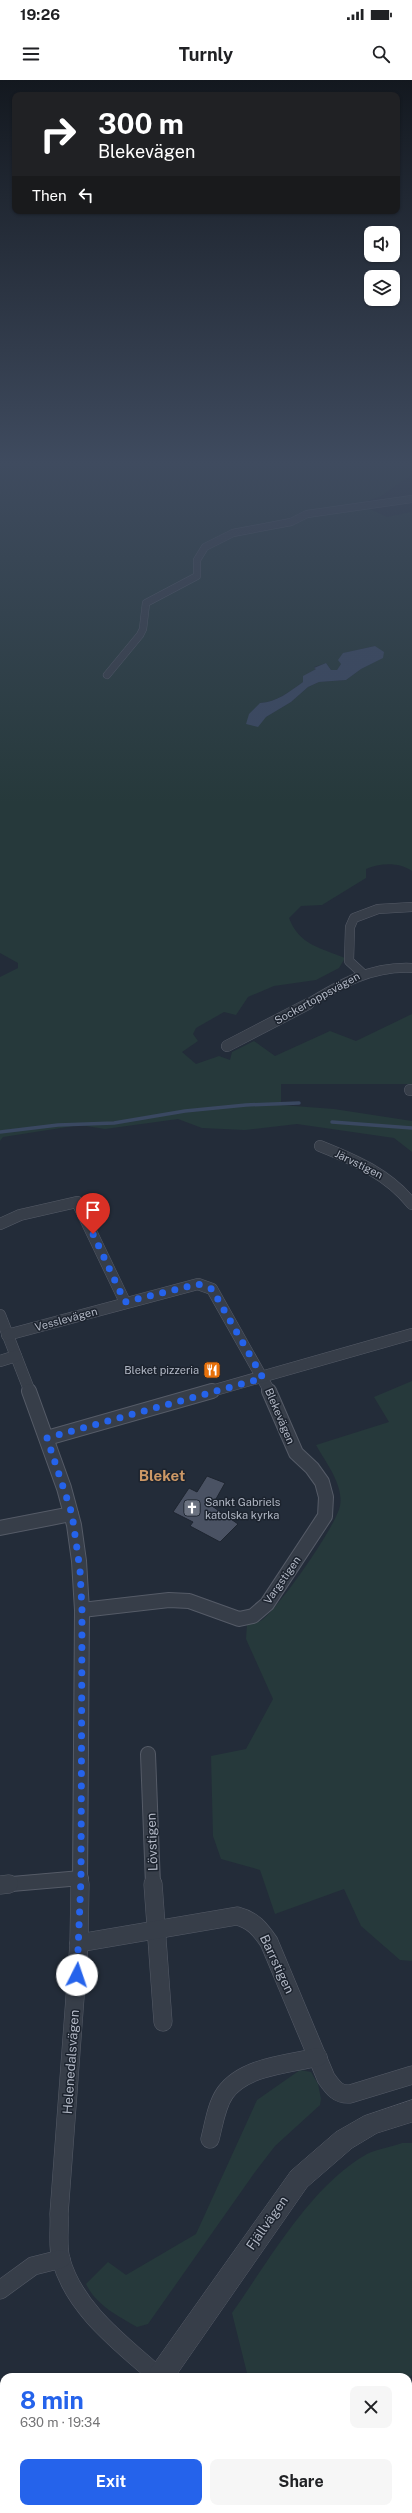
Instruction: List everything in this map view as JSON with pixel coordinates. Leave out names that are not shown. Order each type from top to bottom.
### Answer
[{"type":"street","points":[[107,675],[140,635],[143,629],[146,603],[197,576]]},
{"type":"street","points":[[362,973],[349,961],[351,923],[356,917],[391,906],[412,907]]},
{"type":"street","name":"Sockertoppsvägen","points":[[227,1046],[292,1013],[362,973],[389,968],[412,968]]},
{"type":"street","name":"Järvstigen","points":[[320,1146],[379,1172],[398,1186],[412,1204]]},
{"type":"street","points":[[0,1224],[20,1215],[77,1202],[125,1302]]},
{"type":"street","name":"Vesslevägen","points":[[7,1335],[125,1302],[198,1284],[212,1289],[263,1378]]},
{"type":"street","name":"Helenedalsvägen","points":[[0,1315],[47,1438],[72,1514],[80,1570],[82,1610],[81,1878],[79,1943],[60,2214],[61,2259],[79,2299],[102,2325],[155,2373]]},
{"type":"street","name":"Blekevägen","points":[[47,1438],[263,1378],[412,1334]]},
{"type":"street","points":[[0,1361],[16,1356]]},
{"type":"street","name":"Blekevägen","points":[[263,1378],[296,1453],[312,1468],[322,1482],[326,1496],[326,1516]]},
{"type":"street","points":[[0,1528],[72,1514]]},
{"type":"street","name":"Vargstigen","points":[[82,1610],[169,1600],[189,1601],[239,1619],[253,1616],[267,1604],[326,1516]]},
{"type":"street","name":"Lövstigen","points":[[148,1754],[155,1930]]},
{"type":"street","points":[[0,1885],[81,1878]]},
{"type":"street","name":"Barrstigen","points":[[79,1943],[237,1916],[247,1918],[259,1926],[269,1942],[330,2085],[337,2092],[345,2094],[412,2075]]},
{"type":"street","points":[[155,1930],[163,2022]]},
{"type":"street","points":[[210,2139],[223,2096],[228,2088],[253,2074],[318,2057]]},
{"type":"street","name":"Fjällvägen","points":[[162,2373],[299,2179],[344,2140],[372,2124],[412,2111]]},
{"type":"street","points":[[0,2290],[33,2266],[61,2259]]},
{"type":"shaded area","points":[[0,576],[412,576],[412,871],[401,866],[389,864],[371,867],[366,869],[366,878],[322,905],[301,906],[289,918],[293,927],[305,940],[319,948],[345,958],[339,968],[316,980],[274,986],[248,997],[236,1015],[224,1012],[196,1028],[193,1034],[198,1041],[182,1052],[196,1064],[219,1056],[230,1060],[232,1052],[254,1041],[275,1056],[330,1031],[356,1041],[412,1014],[412,1084],[281,1084],[281,1105],[334,1109],[412,1121],[412,1152],[394,1138],[297,1124],[245,1130],[202,1128],[178,1119],[105,1129],[80,1125],[3,1137],[0,1141],[0,977],[18,968],[18,963],[0,953]],"holes":[[[375,646],[382,658],[361,669],[346,680],[319,682],[308,687],[291,702],[266,717],[260,703],[272,701],[288,693],[303,682],[304,676],[316,669],[314,667],[326,663],[331,670],[337,670],[341,664],[344,653]]]},
{"type":"shaded area","points":[[412,1381],[412,1961],[400,1960],[361,1926],[344,1889],[275,1914],[260,1870],[221,1859],[213,1836],[211,1756],[246,1749],[273,1699],[246,1639],[247,1624],[262,1620],[293,1584],[318,1548],[336,1517],[340,1506],[341,1498],[337,1482],[316,1445],[389,1422],[374,1397]]},
{"type":"shaded area","points":[[300,2070],[311,2072],[318,2084],[321,2099],[320,2105],[275,2146],[148,2324],[137,2327],[108,2309],[96,2298],[86,2284],[108,2262],[126,2275],[196,2234],[257,2100]]},
{"type":"shaded area","points":[[402,2143],[412,2143],[412,2373],[247,2373],[232,2313],[276,2248],[309,2204],[327,2185],[347,2168],[367,2154]]},
{"type":"water","points":[[375,646],[384,652],[383,658],[361,669],[346,680],[319,682],[308,687],[291,702],[266,717],[258,727],[246,724],[249,714],[260,703],[272,701],[288,693],[303,682],[303,676],[316,669],[314,668],[326,663],[331,670],[337,670],[341,664],[338,660],[343,653]]},
{"type":"building","name":"Sankt Gabriels katolska kyrka","points":[[207,1476],[225,1483],[212,1506],[238,1524],[220,1542],[190,1526],[193,1522],[173,1512],[189,1488],[197,1492]]},
{"type":"waterway","points":[[0,1132],[58,1125],[114,1123],[185,1111],[246,1105],[299,1103]]},
{"type":"waterway","points":[[332,1122],[412,1128]]},
{"type":"place","name":"Bleket pizzeria","points":[[212,1370]]},
{"type":"place","name":"Sankt Gabriels katolska kyrka","points":[[192,1508]]},
{"type":"district","name":"Bleket","points":[[162,1475]]},
{"type":"route","points":[[77,1975],[81,1878],[80,1789],[82,1610],[80,1570],[72,1514],[47,1438],[263,1378],[212,1289],[198,1284],[125,1302],[93,1234]]}]
